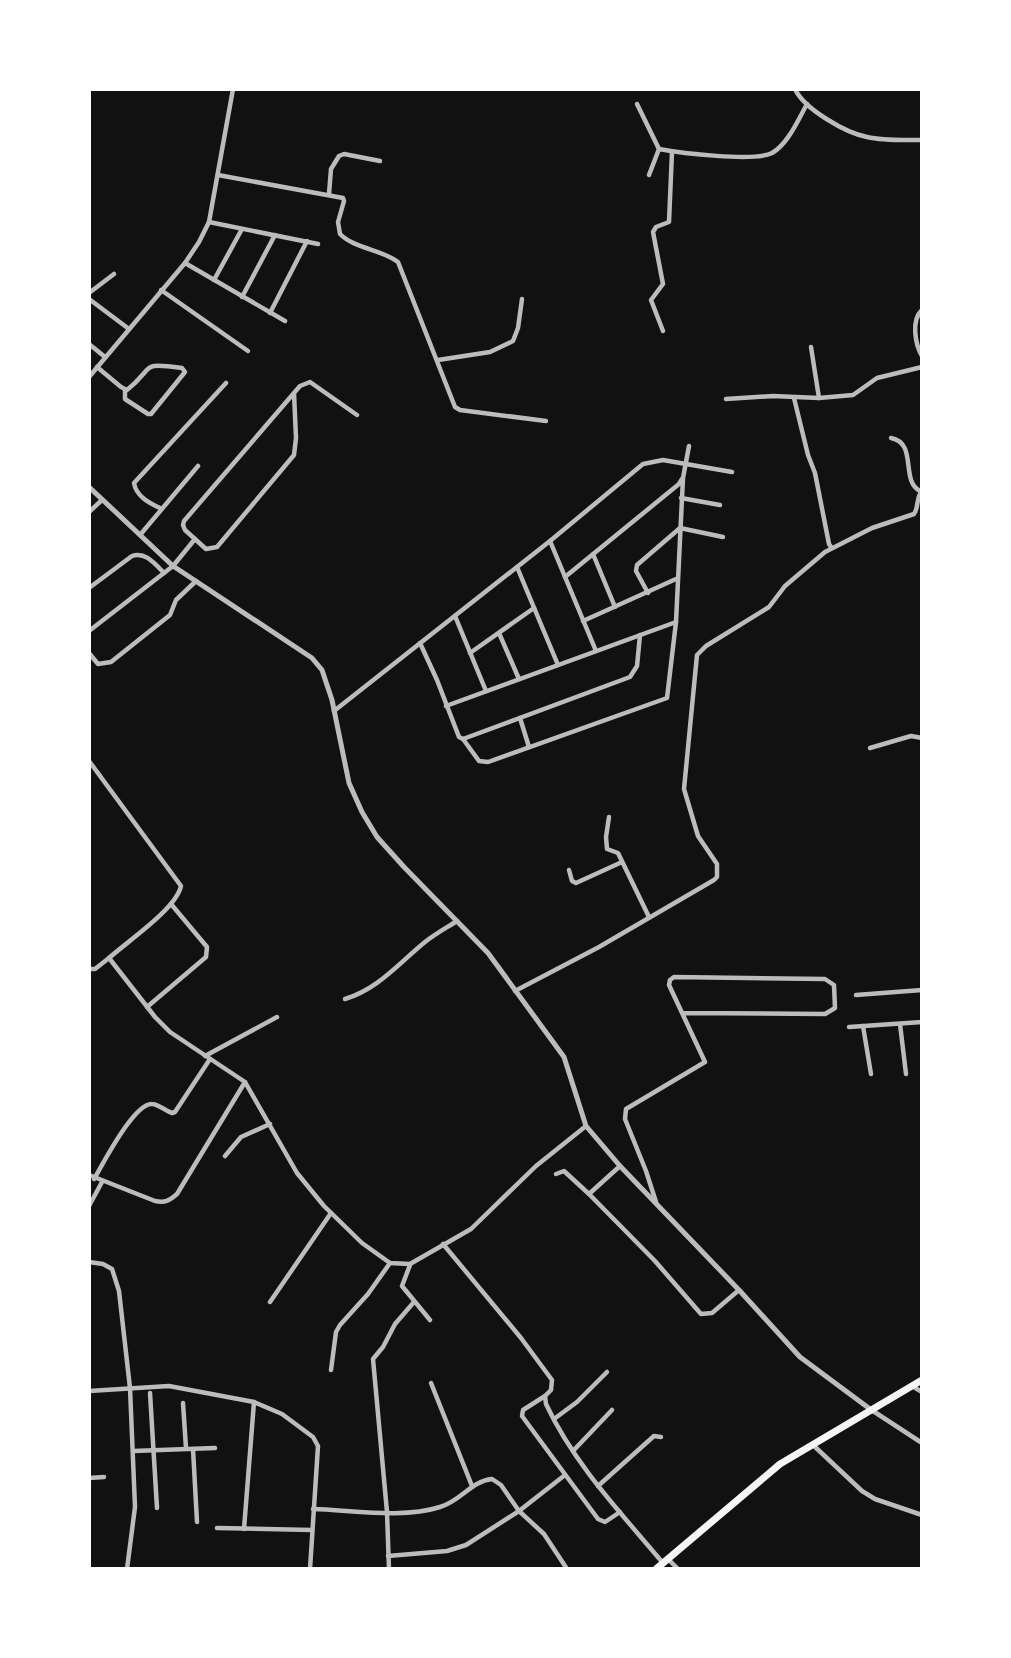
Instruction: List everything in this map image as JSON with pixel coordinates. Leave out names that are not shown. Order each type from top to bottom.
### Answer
[{"type":"main road","points":[[656,1569],[780,1464],[922,1380]]},
{"type":"street","points":[[89,377],[185,263],[209,222],[233,89]]},
{"type":"street","points":[[795,89],[807,104],[831,122],[866,137],[922,140]]},
{"type":"street","points":[[637,104],[659,149],[649,174]]},
{"type":"street","points":[[659,149],[758,157],[780,147],[807,104]]},
{"type":"street","points":[[663,331],[651,300],[663,284],[653,232],[656,227],[669,222],[672,152]]},
{"type":"street","points":[[329,194],[331,169],[338,156],[344,154],[380,161]]},
{"type":"street","points":[[218,175],[329,194],[343,199],[338,230],[344,238],[390,256],[398,262],[453,403],[460,410],[546,422]]},
{"type":"street","points":[[209,222],[318,244]]},
{"type":"street","points":[[214,280],[242,229]]},
{"type":"street","points":[[242,297],[275,235]]},
{"type":"street","points":[[270,313],[307,242]]},
{"type":"street","points":[[185,263],[285,321]]},
{"type":"street","points":[[89,293],[114,274]]},
{"type":"street","points":[[162,290],[248,351]]},
{"type":"street","points":[[89,299],[129,329]]},
{"type":"street","points":[[438,360],[490,352],[513,341],[518,328],[522,299]]},
{"type":"street","points":[[922,310],[916,315],[915,322],[922,356]]},
{"type":"street","points":[[89,345],[105,357]]},
{"type":"street","points":[[811,347],[819,398]]},
{"type":"street","points":[[154,364],[182,368],[185,372],[151,414],[125,399],[125,390],[154,364]]},
{"type":"street","points":[[97,367],[125,390]]},
{"type":"street","points":[[726,399],[853,395],[877,378],[922,367]]},
{"type":"street","points":[[294,393],[296,449],[289,463],[217,547],[206,549],[185,530],[184,521],[300,386],[310,382],[356,415]]},
{"type":"street","points":[[160,508],[149,503],[137,491],[134,483],[226,383]]},
{"type":"street","points":[[794,398],[815,473],[831,547]]},
{"type":"street","points":[[514,992],[599,947],[717,877],[717,864],[698,836],[684,789],[697,654],[769,607],[785,586],[831,547],[872,528],[914,514],[918,509],[921,491],[914,488],[911,481],[904,444],[891,438]]},
{"type":"street","points":[[420,643],[438,680],[458,737],[463,739],[479,761],[488,762],[667,698],[676,622],[682,478],[689,446]]},
{"type":"street","points":[[334,711],[643,464],[663,460],[732,472]]},
{"type":"street","points":[[139,535],[198,466]]},
{"type":"street","points":[[565,577],[679,484],[682,478]]},
{"type":"street","points":[[89,487],[173,566],[312,658],[322,670],[334,711],[349,783],[377,837],[488,953],[564,1057],[586,1126],[620,1166],[800,1357],[870,1409],[922,1443]]},
{"type":"street","points":[[681,498],[720,505]]},
{"type":"street","points":[[89,512],[102,500]]},
{"type":"street","points":[[680,528],[723,537]]},
{"type":"street","points":[[648,593],[636,571],[637,565],[680,528]]},
{"type":"street","points":[[89,631],[173,566],[195,539]]},
{"type":"street","points":[[550,541],[596,651]]},
{"type":"street","points":[[89,589],[138,554],[144,555],[164,573]]},
{"type":"street","points":[[593,554],[615,607]]},
{"type":"street","points":[[517,567],[558,665]]},
{"type":"street","points":[[583,621],[676,579]]},
{"type":"street","points":[[89,653],[98,664],[111,662],[170,615],[176,600],[196,581]]},
{"type":"street","points":[[470,653],[534,608]]},
{"type":"street","points":[[455,616],[486,691]]},
{"type":"street","points":[[446,706],[676,622]]},
{"type":"street","points":[[499,633],[519,679]]},
{"type":"street","points":[[463,739],[630,677],[637,666],[640,635]]},
{"type":"street","points":[[520,718],[529,748]]},
{"type":"street","points":[[870,748],[911,736],[922,738]]},
{"type":"street","points":[[89,761],[181,886],[171,905],[109,958],[95,969],[89,970]]},
{"type":"street","points":[[609,817],[605,845],[607,849],[618,853],[649,917]]},
{"type":"street","points":[[569,870],[572,881],[576,883],[622,862]]},
{"type":"street","points":[[147,1007],[208,953],[207,947],[171,905]]},
{"type":"street","points":[[345,999],[375,986],[428,939],[457,921]]},
{"type":"street","points":[[109,958],[170,1032],[245,1082],[297,1173],[331,1213],[362,1243],[390,1263],[410,1264],[471,1229],[536,1166],[586,1126]]},
{"type":"street","points":[[656,1202],[625,1114],[626,1109],[704,1064],[705,1059],[682,1013],[669,985],[670,980],[674,977],[825,979],[834,985],[835,1008],[825,1014],[682,1013]]},
{"type":"street","points":[[856,995],[922,990]]},
{"type":"street","points":[[245,1082],[177,1194],[170,1200],[155,1201],[92,1177],[132,1118],[148,1104],[176,1112],[207,1058],[277,1017]]},
{"type":"street","points":[[849,1027],[922,1022]]},
{"type":"street","points":[[900,1024],[906,1074]]},
{"type":"street","points":[[863,1026],[871,1074]]},
{"type":"street","points":[[225,1156],[241,1137],[270,1124]]},
{"type":"street","points":[[589,1194],[620,1166]]},
{"type":"street","points":[[556,1174],[564,1171],[589,1194],[655,1261],[701,1314],[712,1313],[739,1290]]},
{"type":"street","points":[[89,1206],[102,1182]]},
{"type":"street","points":[[270,1302],[331,1213]]},
{"type":"street","points":[[443,1244],[552,1380],[551,1390],[521,1414],[602,1521],[608,1521],[620,1512]]},
{"type":"street","points":[[89,1262],[103,1264],[111,1269],[119,1291],[130,1388],[135,1507],[127,1569]]},
{"type":"street","points":[[331,1370],[336,1332],[390,1263]]},
{"type":"street","points":[[410,1264],[401,1286],[430,1320]]},
{"type":"street","points":[[389,1569],[387,1512],[373,1359],[414,1302]]},
{"type":"street","points":[[554,1419],[577,1402],[607,1372]]},
{"type":"street","points":[[431,1383],[472,1486]]},
{"type":"street","points":[[912,1385],[922,1392]]},
{"type":"street","points":[[89,1391],[169,1386],[254,1402],[282,1414],[318,1442],[310,1569]]},
{"type":"street","points":[[150,1393],[157,1508]]},
{"type":"street","points":[[545,1396],[554,1419],[598,1486],[666,1561],[678,1569]]},
{"type":"street","points":[[244,1528],[254,1402]]},
{"type":"street","points":[[183,1403],[197,1522]]},
{"type":"street","points":[[573,1451],[612,1410]]},
{"type":"street","points":[[598,1486],[654,1436],[661,1437]]},
{"type":"street","points":[[813,1444],[862,1491],[875,1499],[922,1515]]},
{"type":"street","points":[[133,1451],[215,1448]]},
{"type":"street","points":[[388,1556],[457,1548],[519,1511],[565,1475]]},
{"type":"street","points":[[89,1478],[104,1477]]},
{"type":"street","points":[[313,1509],[411,1513],[439,1508],[456,1500],[483,1480],[496,1480],[519,1511],[544,1534],[568,1569]]},
{"type":"street","points":[[217,1528],[312,1530]]}]
